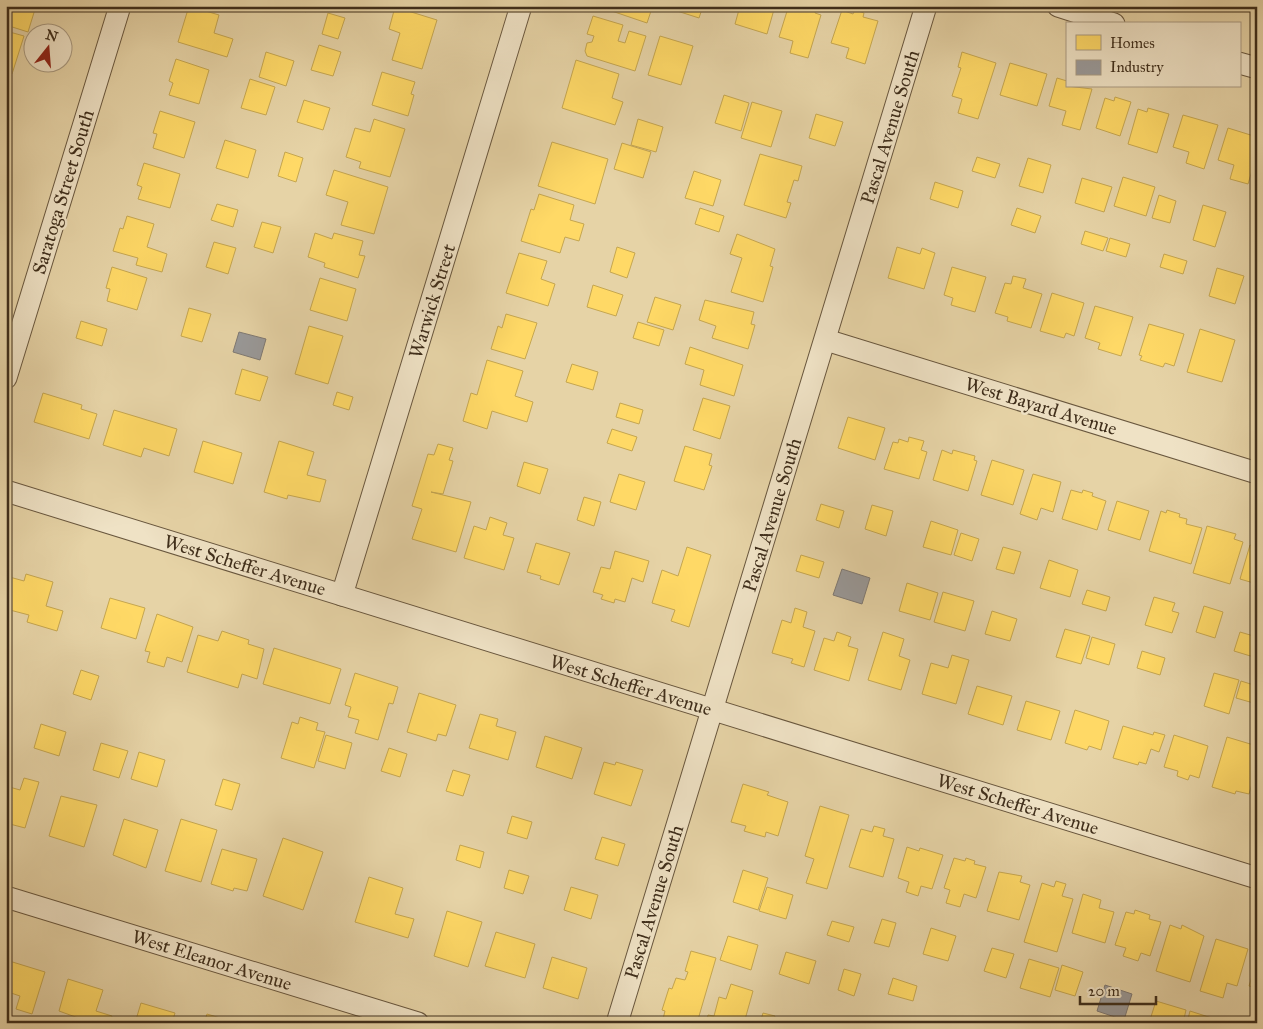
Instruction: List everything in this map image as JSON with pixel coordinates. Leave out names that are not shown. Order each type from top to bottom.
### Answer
[{"type":"street","name":"Saratoga Street South","points":[[6,378],[120,6]]},
{"type":"street","name":"Warwick Street","points":[[342,595],[521,6]]},
{"type":"street","name":"Pascal Avenue South","points":[[617,1023],[926,6]]},
{"type":"street","points":[[1058,6],[1108,22]]},
{"type":"street","points":[[1240,62],[1257,68]]},
{"type":"street","name":"West Bayard Avenue","points":[[826,340],[1257,473]]},
{"type":"street","name":"West Scheffer Avenue","points":[[6,491],[1257,878]]},
{"type":"street","name":"West Eleanor Avenue","points":[[6,896],[418,1023]]},
{"type":"building: Homes","points":[[6,6],[36,6],[31,22],[22,22],[22,30],[6,25]]},
{"type":"building: Homes","points":[[189,6],[219,15],[214,33],[233,39],[227,57],[178,42]]},
{"type":"building: Homes","points":[[289,6],[308,6],[306,12]]},
{"type":"building: Homes","points":[[597,6],[647,6],[652,8],[647,23]]},
{"type":"building: Homes","points":[[675,6],[703,6],[699,18],[674,10]]},
{"type":"building: Homes","points":[[740,6],[775,6],[767,34],[735,24]]},
{"type":"building: Homes","points":[[785,6],[816,6],[815,13],[821,15],[808,58],[790,53],[793,41],[779,37],[788,8]]},
{"type":"building: Homes","points":[[395,7],[437,20],[422,69],[392,60],[400,33],[389,29]]},
{"type":"building: Homes","points":[[842,10],[853,14],[855,10],[864,13],[863,17],[878,21],[865,64],[846,58],[849,48],[831,43]]},
{"type":"building: Homes","points":[[328,13],[345,18],[338,39],[322,34]]},
{"type":"building: Homes","points":[[593,16],[623,25],[618,41],[625,43],[629,31],[646,36],[635,71],[587,56],[585,51],[587,43],[592,42],[594,36],[587,34]]},
{"type":"building: Homes","points":[[6,31],[22,35],[22,42],[12,74],[6,72]]},
{"type":"building: Homes","points":[[660,36],[693,46],[681,85],[648,75]]},
{"type":"building: Homes","points":[[319,45],[341,52],[333,76],[311,70]]},
{"type":"building: Homes","points":[[266,52],[294,61],[286,86],[259,77]]},
{"type":"building: Homes","points":[[962,52],[996,63],[978,119],[958,113],[962,99],[952,96],[961,68],[958,67]]},
{"type":"building: Homes","points":[[176,59],[209,70],[199,104],[169,95],[173,83],[169,81]]},
{"type":"building: Homes","points":[[576,60],[619,74],[612,98],[623,102],[615,125],[562,108]]},
{"type":"building: Homes","points":[[1010,63],[1047,74],[1037,106],[1000,95]]},
{"type":"building: Homes","points":[[382,72],[415,82],[411,94],[414,95],[408,116],[372,105]]},
{"type":"building: Homes","points":[[1057,78],[1066,81],[1066,88],[1092,89],[1080,130],[1062,125],[1066,111],[1049,106]]},
{"type":"building: Homes","points":[[250,79],[275,87],[266,115],[241,108]]},
{"type":"building: Homes","points":[[724,95],[749,103],[741,131],[715,123]]},
{"type":"building: Homes","points":[[1115,97],[1131,102],[1120,136],[1096,128],[1105,98],[1114,101]]},
{"type":"building: Homes","points":[[304,100],[330,108],[323,130],[297,122]]},
{"type":"building: Homes","points":[[752,102],[782,111],[771,147],[741,138]]},
{"type":"building: Homes","points":[[1148,108],[1169,114],[1157,153],[1128,144],[1138,109],[1147,112]]},
{"type":"building: Homes","points":[[160,111],[195,122],[184,158],[153,148],[157,134],[153,133]]},
{"type":"building: Homes","points":[[816,114],[843,122],[835,146],[809,138]]},
{"type":"building: Homes","points":[[1183,115],[1218,125],[1204,169],[1186,163],[1189,152],[1173,147]]},
{"type":"building: Homes","points":[[374,119],[405,129],[390,177],[359,168],[361,162],[346,157],[355,128],[370,132]]},
{"type":"building: Homes","points":[[638,119],[663,127],[656,152],[631,145]]},
{"type":"building: Homes","points":[[1228,128],[1257,137],[1257,154],[1248,184],[1230,179],[1234,165],[1218,160]]},
{"type":"building: Homes","points":[[225,140],[256,150],[248,178],[216,168]]},
{"type":"building: Homes","points":[[552,142],[608,159],[595,204],[538,186]]},
{"type":"building: Homes","points":[[622,143],[651,152],[643,178],[614,169]]},
{"type":"building: Homes","points":[[285,152],[303,158],[296,182],[278,176]]},
{"type":"building: Homes","points":[[760,154],[802,166],[798,181],[794,180],[787,202],[791,203],[786,218],[744,205]]},
{"type":"building: Homes","points":[[977,157],[1000,164],[995,178],[972,171]]},
{"type":"building: Homes","points":[[1028,158],[1051,165],[1043,193],[1019,186]]},
{"type":"building: Homes","points":[[144,163],[180,174],[170,208],[138,199],[142,187],[137,185]]},
{"type":"building: Homes","points":[[334,170],[388,187],[374,234],[341,225],[348,202],[326,195]]},
{"type":"building: Homes","points":[[694,171],[721,180],[713,206],[685,198]]},
{"type":"building: Homes","points":[[1123,177],[1155,187],[1146,216],[1114,206]]},
{"type":"building: Homes","points":[[1082,178],[1112,187],[1104,212],[1075,203]]},
{"type":"building: Homes","points":[[935,182],[963,191],[958,208],[930,199]]},
{"type":"building: Homes","points":[[539,194],[574,205],[570,220],[584,224],[579,241],[565,237],[560,253],[521,241],[531,209],[534,210]]},
{"type":"building: Homes","points":[[1159,195],[1176,201],[1170,223],[1152,218]]},
{"type":"building: Homes","points":[[217,204],[238,210],[233,227],[211,220]]},
{"type":"building: Homes","points":[[1203,205],[1226,212],[1215,247],[1193,240]]},
{"type":"building: Homes","points":[[700,208],[724,216],[719,232],[695,224]]},
{"type":"building: Homes","points":[[1017,208],[1041,216],[1035,233],[1011,225]]},
{"type":"building: Homes","points":[[127,216],[154,224],[147,247],[167,254],[162,272],[136,265],[138,258],[113,251],[120,228],[123,229]]},
{"type":"building: Homes","points":[[262,222],[281,227],[273,253],[254,247]]},
{"type":"building: Homes","points":[[1085,231],[1108,238],[1103,251],[1081,244]]},
{"type":"building: Homes","points":[[315,233],[332,239],[334,233],[363,241],[359,255],[365,256],[358,278],[324,267],[325,263],[308,257]]},
{"type":"building: Homes","points":[[737,234],[775,249],[770,266],[773,267],[763,302],[731,292],[742,258],[730,254]]},
{"type":"building: Homes","points":[[1110,238],[1130,244],[1126,257],[1106,251]]},
{"type":"building: Homes","points":[[214,242],[236,248],[228,274],[206,267]]},
{"type":"building: Homes","points":[[617,247],[635,253],[627,278],[610,272]]},
{"type":"building: Homes","points":[[897,247],[920,254],[922,248],[935,253],[924,289],[888,278]]},
{"type":"building: Homes","points":[[519,253],[547,261],[541,279],[555,284],[548,306],[506,293]]},
{"type":"building: Homes","points":[[1164,254],[1187,261],[1183,274],[1160,267]]},
{"type":"building: Homes","points":[[112,267],[147,278],[137,310],[107,301],[110,289],[106,288]]},
{"type":"building: Homes","points":[[952,267],[986,277],[975,312],[951,305],[953,298],[944,295]]},
{"type":"building: Homes","points":[[1217,268],[1244,276],[1235,304],[1209,296]]},
{"type":"building: Homes","points":[[1013,276],[1026,279],[1023,288],[1042,294],[1031,328],[1007,321],[1008,317],[995,313],[1005,283],[1011,284]]},
{"type":"building: Homes","points":[[320,278],[356,289],[347,321],[310,310]]},
{"type":"building: Homes","points":[[593,285],[623,295],[616,316],[587,307]]},
{"type":"building: Homes","points":[[1052,293],[1084,303],[1074,336],[1066,333],[1064,338],[1040,331]]},
{"type":"building: Homes","points":[[655,297],[681,305],[673,330],[647,322]]},
{"type":"building: Homes","points":[[705,300],[754,312],[751,324],[755,325],[748,349],[712,338],[716,326],[699,320]]},
{"type":"building: Homes","points":[[1095,306],[1133,317],[1121,356],[1098,349],[1100,343],[1085,338]]},
{"type":"building: Homes","points":[[189,308],[211,314],[202,342],[181,336]]},
{"type":"building: Homes","points":[[506,314],[537,323],[525,359],[491,349],[498,326],[502,328]]},
{"type":"building: Homes","points":[[81,321],[107,329],[102,346],[76,338]]},
{"type":"building: Homes","points":[[638,322],[664,330],[659,346],[633,338]]},
{"type":"building: Homes","points":[[1149,324],[1184,334],[1174,366],[1165,363],[1163,367],[1140,360],[1142,356],[1139,355]]},
{"type":"building: Homes","points":[[309,326],[343,336],[328,384],[295,374]]},
{"type":"building: Homes","points":[[1200,329],[1235,340],[1222,382],[1187,372]]},
{"type":"building: Homes","points":[[690,347],[743,365],[734,396],[700,385],[704,370],[685,364]]},
{"type":"building: Homes","points":[[487,360],[523,371],[515,396],[533,402],[527,422],[492,411],[487,429],[463,421],[471,393],[477,395]]},
{"type":"building: Homes","points":[[572,364],[598,372],[593,390],[566,382]]},
{"type":"building: Homes","points":[[242,369],[268,377],[260,401],[235,394]]},
{"type":"building: Homes","points":[[1257,376],[1257,397],[1251,395]]},
{"type":"building: Homes","points":[[337,392],[353,397],[349,410],[333,405]]},
{"type":"building: Homes","points":[[43,393],[82,405],[81,409],[97,414],[89,439],[34,422]]},
{"type":"building: Homes","points":[[703,398],[730,406],[720,439],[693,430]]},
{"type":"building: Homes","points":[[620,403],[643,410],[639,424],[616,417]]},
{"type":"building: Homes","points":[[114,410],[177,429],[169,456],[144,448],[141,457],[103,445]]},
{"type":"building: Homes","points":[[848,417],[885,428],[875,460],[838,448]]},
{"type":"building: Homes","points":[[612,429],[637,437],[632,451],[607,443]]},
{"type":"building: Homes","points":[[909,437],[924,441],[921,450],[927,452],[919,479],[884,469],[893,442],[898,443],[899,439],[908,442]]},
{"type":"building: Homes","points":[[203,441],[242,453],[233,484],[194,472]]},
{"type":"building: Homes","points":[[279,441],[314,452],[307,475],[326,480],[320,502],[288,495],[287,499],[264,492]]},
{"type":"building: Homes","points":[[438,444],[453,448],[449,460],[453,461],[443,494],[431,492],[471,502],[456,552],[412,539],[422,509],[412,506],[428,454],[434,455]]},
{"type":"building: Homes","points":[[685,446],[712,454],[709,465],[712,466],[704,490],[674,481]]},
{"type":"building: Homes","points":[[942,450],[952,454],[953,450],[975,456],[974,460],[977,461],[968,491],[933,480]]},
{"type":"building: Homes","points":[[992,460],[1024,470],[1013,505],[981,495]]},
{"type":"building: Homes","points":[[524,462],[548,469],[540,494],[517,486]]},
{"type":"building: Homes","points":[[619,474],[645,482],[636,510],[610,502]]},
{"type":"building: Homes","points":[[1033,474],[1061,482],[1053,512],[1041,508],[1037,520],[1020,514]]},
{"type":"building: Homes","points":[[1071,490],[1082,493],[1083,490],[1093,493],[1092,496],[1106,501],[1097,530],[1062,519]]},
{"type":"building: Homes","points":[[584,497],[601,502],[594,526],[577,520]]},
{"type":"building: Homes","points":[[1117,501],[1149,511],[1140,540],[1108,530]]},
{"type":"building: Homes","points":[[821,504],[844,511],[839,528],[816,520]]},
{"type":"building: Homes","points":[[872,505],[893,511],[886,536],[865,529]]},
{"type":"building: Homes","points":[[1167,510],[1180,514],[1179,517],[1187,519],[1186,524],[1202,528],[1191,564],[1149,551],[1161,511],[1166,513]]},
{"type":"building: Homes","points":[[490,517],[507,523],[503,535],[514,538],[504,570],[464,558],[474,526],[486,530]]},
{"type":"building: Homes","points":[[931,521],[958,530],[951,555],[923,547]]},
{"type":"building: Homes","points":[[1207,526],[1236,534],[1234,539],[1243,542],[1230,584],[1193,573]]},
{"type":"building: Homes","points":[[961,533],[979,539],[972,561],[954,555]]},
{"type":"building: Homes","points":[[536,543],[570,553],[559,585],[540,579],[541,576],[527,572]]},
{"type":"building: Homes","points":[[1250,545],[1257,547],[1257,584],[1240,579]]},
{"type":"building: Homes","points":[[687,547],[711,555],[689,627],[671,621],[675,610],[652,603],[662,570],[678,576]]},
{"type":"building: Homes","points":[[1003,547],[1021,552],[1014,574],[996,569]]},
{"type":"building: Homes","points":[[615,551],[649,561],[643,582],[632,578],[625,602],[615,599],[614,603],[601,599],[603,595],[593,592],[601,567],[610,569]]},
{"type":"building: Homes","points":[[801,555],[824,562],[819,578],[796,571]]},
{"type":"building: Homes","points":[[1049,560],[1078,570],[1070,597],[1040,588]]},
{"type":"building: Homes","points":[[26,574],[53,582],[46,606],[63,611],[57,631],[27,622],[29,615],[6,609],[6,576],[24,581]]},
{"type":"building: Homes","points":[[907,583],[938,593],[930,620],[899,611]]},
{"type":"building: Homes","points":[[1087,590],[1110,597],[1106,611],[1082,604]]},
{"type":"building: Homes","points":[[943,592],[974,601],[965,631],[934,622]]},
{"type":"building: Homes","points":[[1154,597],[1175,603],[1172,611],[1179,613],[1172,633],[1145,625]]},
{"type":"building: Homes","points":[[110,598],[145,608],[136,639],[101,628]]},
{"type":"building: Homes","points":[[1204,606],[1223,612],[1215,638],[1196,632]]},
{"type":"building: Homes","points":[[795,608],[807,612],[803,627],[815,631],[804,667],[791,663],[793,659],[772,653],[782,620],[791,623]]},
{"type":"building: Homes","points":[[992,611],[1017,619],[1010,641],[985,634]]},
{"type":"building: Homes","points":[[157,614],[193,627],[182,662],[167,657],[164,667],[147,662],[150,652],[145,651]]},
{"type":"building: Homes","points":[[1065,629],[1090,636],[1081,664],[1056,657]]},
{"type":"building: Homes","points":[[222,631],[249,640],[248,644],[264,649],[257,679],[242,674],[238,688],[187,672],[198,635],[218,641]]},
{"type":"building: Homes","points":[[837,632],[851,637],[848,646],[858,649],[849,681],[814,670],[824,638],[834,641]]},
{"type":"building: Homes","points":[[883,632],[904,639],[899,656],[910,660],[901,690],[868,680]]},
{"type":"building: Homes","points":[[1240,632],[1257,637],[1257,658],[1234,651]]},
{"type":"building: Homes","points":[[1092,637],[1115,644],[1109,665],[1086,658]]},
{"type":"building: Homes","points":[[274,648],[341,669],[330,704],[263,684]]},
{"type":"building: Homes","points":[[1142,651],[1165,658],[1160,675],[1137,668]]},
{"type":"building: Homes","points":[[952,655],[969,660],[956,704],[922,694],[931,663],[948,668]]},
{"type":"building: Homes","points":[[81,670],[99,676],[91,700],[73,694]]},
{"type":"building: Homes","points":[[355,673],[398,687],[393,704],[389,703],[378,740],[355,733],[359,720],[348,717],[351,707],[345,705]]},
{"type":"building: Homes","points":[[1214,673],[1239,680],[1229,714],[1204,706]]},
{"type":"building: Homes","points":[[1241,681],[1257,686],[1257,704],[1236,698]]},
{"type":"building: Homes","points":[[977,686],[1012,696],[1003,725],[968,714]]},
{"type":"building: Homes","points":[[419,693],[456,705],[446,736],[438,734],[436,741],[407,732]]},
{"type":"building: Homes","points":[[1026,701],[1060,711],[1051,740],[1017,730]]},
{"type":"building: Homes","points":[[1075,710],[1109,721],[1101,750],[1089,746],[1087,750],[1065,743]]},
{"type":"building: Homes","points":[[480,714],[498,719],[496,726],[516,732],[508,760],[469,748]]},
{"type":"building: Homes","points":[[300,717],[318,723],[316,730],[325,732],[314,768],[281,758],[292,722],[298,724]]},
{"type":"building: Homes","points":[[41,724],[66,732],[59,756],[34,748]]},
{"type":"building: Homes","points":[[1123,726],[1153,735],[1154,732],[1165,735],[1159,752],[1151,749],[1146,764],[1139,762],[1138,765],[1113,758]]},
{"type":"building: Homes","points":[[326,735],[352,743],[345,769],[318,761]]},
{"type":"building: Homes","points":[[1174,735],[1208,746],[1199,778],[1190,775],[1188,780],[1177,776],[1178,771],[1164,767]]},
{"type":"building: Homes","points":[[545,736],[582,748],[572,779],[536,767]]},
{"type":"building: Homes","points":[[1227,737],[1257,746],[1257,767],[1249,794],[1236,791],[1235,794],[1212,787]]},
{"type":"building: Homes","points":[[101,743],[128,751],[119,778],[93,770]]},
{"type":"building: Homes","points":[[389,748],[407,754],[400,777],[381,771]]},
{"type":"building: Homes","points":[[139,752],[165,760],[157,787],[131,779]]},
{"type":"building: Homes","points":[[604,762],[615,765],[616,762],[643,770],[631,806],[594,794]]},
{"type":"building: Homes","points":[[453,770],[470,775],[463,796],[446,791]]},
{"type":"building: Homes","points":[[24,778],[39,782],[25,828],[6,823],[6,786],[20,790]]},
{"type":"building: Homes","points":[[223,779],[240,784],[232,810],[215,805]]},
{"type":"building: Homes","points":[[743,784],[769,792],[767,795],[788,802],[778,836],[766,832],[765,837],[744,831],[746,826],[731,822]]},
{"type":"building: Homes","points":[[61,796],[97,805],[84,847],[49,836]]},
{"type":"building: Homes","points":[[820,806],[849,815],[827,889],[806,883],[814,859],[805,856]]},
{"type":"building: Homes","points":[[512,816],[532,822],[527,839],[507,833]]},
{"type":"building: Homes","points":[[124,819],[158,830],[146,868],[113,855]]},
{"type":"building: Homes","points":[[181,819],[217,830],[201,882],[165,871]]},
{"type":"building: Homes","points":[[874,826],[885,829],[883,836],[894,839],[883,877],[849,867],[861,829],[872,832]]},
{"type":"building: Homes","points":[[602,837],[625,844],[618,866],[595,859]]},
{"type":"building: Homes","points":[[283,838],[323,852],[303,910],[263,896]]},
{"type":"building: Homes","points":[[460,845],[484,852],[480,868],[456,860]]},
{"type":"building: Homes","points":[[907,847],[919,851],[920,848],[943,855],[932,889],[921,886],[918,896],[906,892],[909,882],[898,878]]},
{"type":"building: Homes","points":[[222,849],[257,859],[247,891],[234,888],[233,891],[211,884]]},
{"type":"building: Homes","points":[[954,858],[965,861],[966,858],[975,861],[974,864],[986,867],[976,898],[964,894],[960,907],[946,903],[950,890],[944,888]]},
{"type":"building: Homes","points":[[509,870],[529,876],[523,894],[504,888]]},
{"type":"building: Homes","points":[[743,870],[768,878],[758,910],[733,902]]},
{"type":"building: Homes","points":[[999,872],[1022,876],[1020,882],[1030,885],[1019,920],[987,911]]},
{"type":"building: Homes","points":[[369,877],[403,888],[395,914],[414,919],[408,938],[355,922]]},
{"type":"building: Homes","points":[[1056,881],[1066,884],[1062,896],[1073,899],[1057,952],[1024,942],[1042,883],[1054,887]]},
{"type":"building: Homes","points":[[571,887],[598,895],[591,919],[564,910]]},
{"type":"building: Homes","points":[[767,887],[793,895],[786,919],[759,911]]},
{"type":"building: Homes","points":[[1083,894],[1101,900],[1099,908],[1114,912],[1105,943],[1072,933]]},
{"type":"building: Homes","points":[[1135,910],[1150,915],[1149,919],[1161,922],[1150,956],[1141,953],[1138,961],[1123,956],[1126,948],[1115,945],[1126,912],[1134,914]]},
{"type":"building: Homes","points":[[447,911],[482,922],[468,967],[434,956]]},
{"type":"building: Homes","points":[[882,919],[896,923],[889,947],[874,943]]},
{"type":"building: Homes","points":[[832,921],[854,927],[849,942],[827,935]]},
{"type":"building: Homes","points":[[1170,925],[1181,929],[1182,925],[1204,936],[1190,982],[1156,971]]},
{"type":"building: Homes","points":[[931,928],[956,936],[948,961],[923,954]]},
{"type":"building: Homes","points":[[496,932],[535,944],[525,978],[485,966]]},
{"type":"building: Homes","points":[[728,936],[758,945],[751,970],[720,960]]},
{"type":"building: Homes","points":[[1216,939],[1248,949],[1237,986],[1227,983],[1223,998],[1200,991]]},
{"type":"building: Homes","points":[[992,948],[1014,954],[1006,978],[984,971]]},
{"type":"building: Homes","points":[[691,951],[716,958],[697,1023],[662,1023],[665,1011],[662,1010],[669,988],[672,989],[676,978],[685,980],[688,972],[685,971]]},
{"type":"building: Homes","points":[[786,952],[816,961],[809,984],[779,974]]},
{"type":"building: Homes","points":[[552,957],[587,968],[578,999],[543,988]]},
{"type":"building: Homes","points":[[1029,959],[1059,968],[1050,997],[1020,988]]},
{"type":"building: Homes","points":[[6,960],[45,972],[32,1014],[16,1009],[20,996],[11,993],[6,1006]]},
{"type":"building: Homes","points":[[1257,960],[1257,988],[1249,986]]},
{"type":"building: Homes","points":[[1062,965],[1083,972],[1075,996],[1055,990]]},
{"type":"building: Homes","points":[[844,969],[861,974],[854,996],[838,990]]},
{"type":"building: Homes","points":[[893,978],[917,986],[913,1001],[888,994]]},
{"type":"building: Homes","points":[[68,979],[103,990],[96,1011],[112,1016],[110,1023],[92,1023],[59,1011]]},
{"type":"building: Homes","points":[[731,984],[753,991],[744,1023],[706,1023],[708,1015],[714,1016],[719,997],[726,999]]},
{"type":"building: Homes","points":[[1156,1001],[1186,1010],[1183,1023],[1149,1023]]},
{"type":"building: Homes","points":[[141,1003],[175,1013],[172,1023],[135,1023]]},
{"type":"building: Homes","points":[[1190,1011],[1218,1020],[1217,1023],[1187,1023]]},
{"type":"building: Homes","points":[[763,1013],[775,1016],[773,1023],[760,1023]]},
{"type":"building: Homes","points":[[207,1014],[237,1023],[204,1023]]},
{"type":"building: Industry","points":[[239,332],[266,339],[260,360],[233,352]]},
{"type":"building: Industry","points":[[842,569],[870,578],[862,604],[833,595]]},
{"type":"building: Industry","points":[[1105,985],[1132,994],[1124,1020],[1097,1011]]}]
